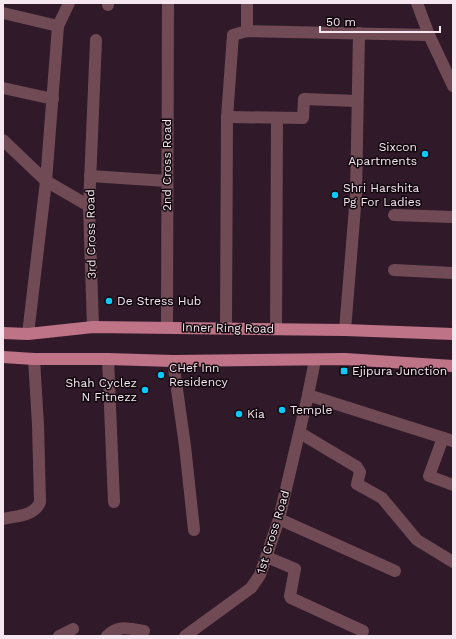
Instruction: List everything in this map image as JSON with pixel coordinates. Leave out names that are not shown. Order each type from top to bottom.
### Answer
[{"type":"main road","name":"Inner Ring Road","points":[[3,333],[28,334],[94,327],[167,327],[345,330],[453,334]]},
{"type":"main road","points":[[3,357],[34,359],[173,361],[345,359],[453,366]]},
{"type":"street","points":[[28,334],[46,181],[58,26],[69,3]]},
{"type":"street","name":"2nd Cross Road","points":[[167,327],[168,3]]},
{"type":"street","points":[[247,3],[247,31]]},
{"type":"street","points":[[417,3],[429,35],[453,86]]},
{"type":"street","points":[[3,13],[58,26]]},
{"type":"street","points":[[226,328],[227,117],[233,35],[247,31],[429,35]]},
{"type":"street","points":[[345,330],[356,195],[359,33]]},
{"type":"street","name":"3rd Cross Road","points":[[94,327],[89,206],[96,40]]},
{"type":"street","points":[[3,88],[53,99]]},
{"type":"street","points":[[227,117],[303,118],[304,99],[357,101]]},
{"type":"street","points":[[276,329],[277,118]]},
{"type":"street","points":[[3,140],[46,181],[89,206]]},
{"type":"street","points":[[90,176],[167,181]]},
{"type":"street","points":[[394,215],[453,217]]},
{"type":"street","points":[[394,270],[453,273]]},
{"type":"street","points":[[3,519],[32,512],[36,510],[40,502],[38,425],[34,359]]},
{"type":"street","points":[[108,359],[114,502]]},
{"type":"street","name":"1st Cross Road","points":[[186,636],[251,588],[260,575],[279,519],[300,433],[315,360]]},
{"type":"street","points":[[173,361],[185,446],[194,530]]},
{"type":"street","points":[[308,395],[448,440],[429,476],[453,485]]},
{"type":"street","points":[[300,433],[357,468],[360,472],[357,484],[382,498],[417,540],[453,562]]},
{"type":"street","points":[[279,519],[394,571]]},
{"type":"street","points":[[267,556],[295,569],[290,596],[291,598],[363,631]]},
{"type":"street","points":[[107,636],[113,630],[120,628],[144,631]]},
{"type":"street","points":[[59,636],[73,629]]},
{"type":"place","name":"Sixcon Apartments","points":[[425,154]]},
{"type":"place","name":"Shri Harshita Pg For Ladies","points":[[335,195]]},
{"type":"place","name":"De Stress Hub","points":[[109,301]]},
{"type":"place","name":"Ejipura Junction","points":[[344,371]]},
{"type":"place","name":"CHef Inn Residency","points":[[161,375]]},
{"type":"place","name":"Shah Cyclez N Fitnezz","points":[[145,390]]},
{"type":"place","name":"Temple","points":[[282,410]]},
{"type":"place","name":"Kia","points":[[239,414]]}]
